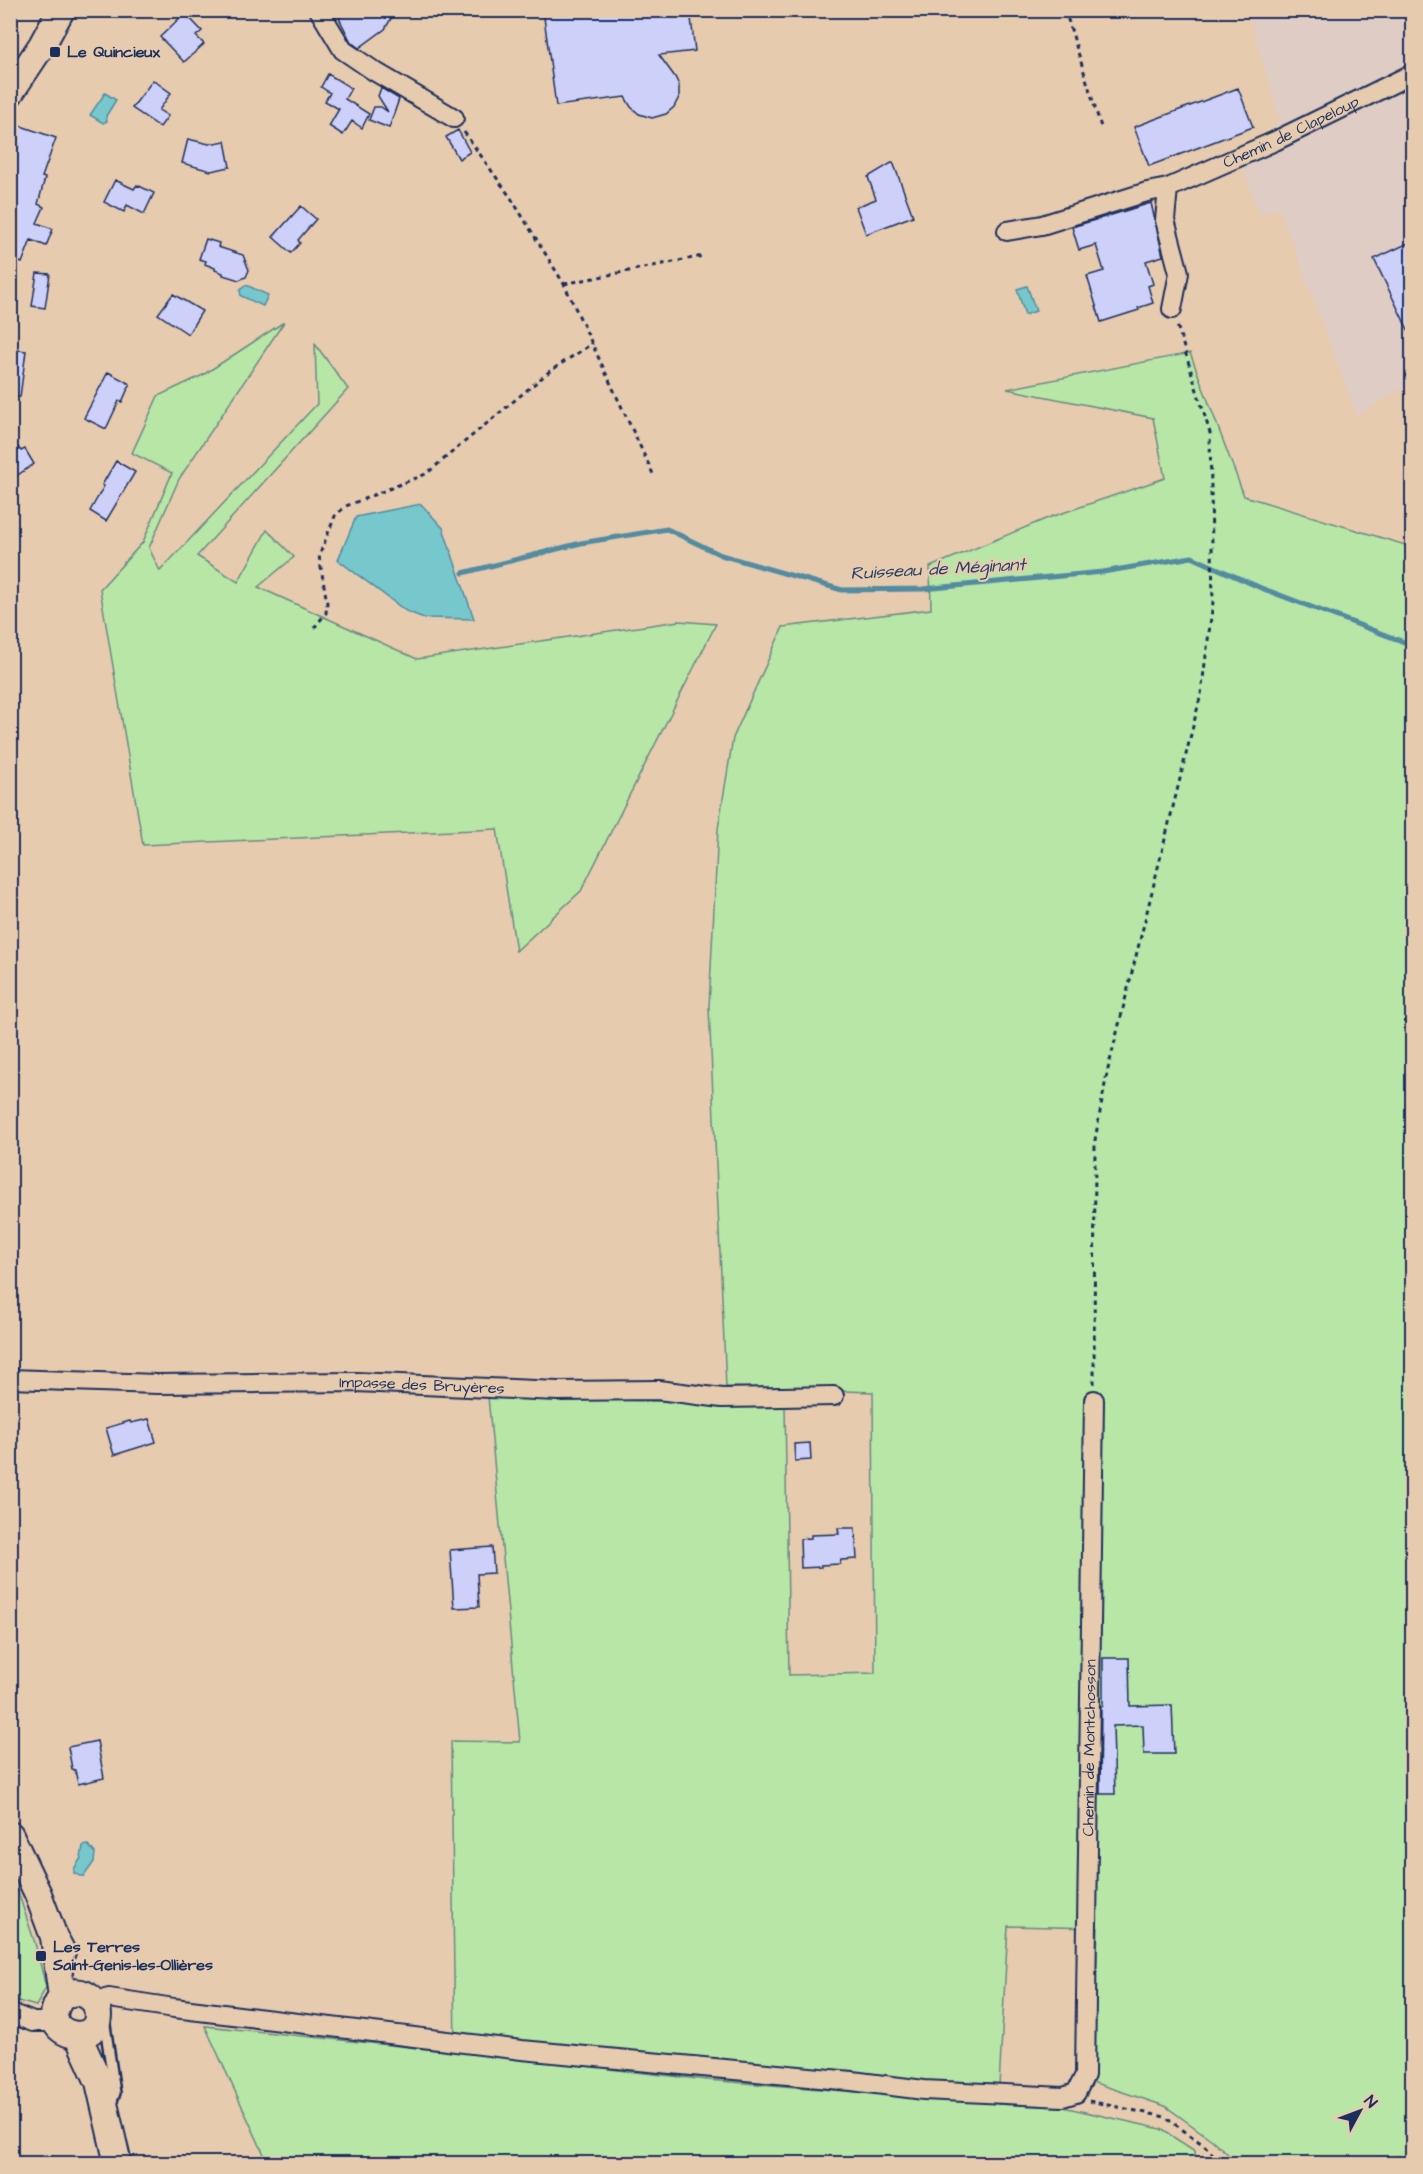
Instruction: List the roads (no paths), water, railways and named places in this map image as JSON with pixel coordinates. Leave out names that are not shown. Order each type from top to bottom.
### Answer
[{"type":"main road","points":[[10,93],[62,10]]},
{"type":"main road","points":[[10,1835],[38,1894],[85,2012],[118,2163]]},
{"type":"main road","points":[[56,2022],[61,2030],[69,2035],[85,2012]]},
{"type":"street","points":[[319,10],[343,50],[454,118]]},
{"type":"street","name":"Chemin de Clapeloup","points":[[1007,231],[1042,225],[1147,192],[1168,188],[1275,141],[1413,74]]},
{"type":"street","points":[[1168,188],[1165,220],[1179,273],[1172,309]]},
{"type":"street","name":"Impasse des Bruyères","points":[[10,1379],[157,1384],[356,1382],[558,1390],[658,1390],[722,1398],[834,1396]]},
{"type":"street","name":"Chemin de Montchosson","points":[[85,2012],[109,1998],[174,2008],[522,2050],[829,2078],[924,2090],[1063,2097],[1076,2093],[1085,2075],[1094,1400]]},
{"type":"street","points":[[10,2013],[33,2022],[56,2022]]},
{"type":"lane","points":[[85,2012],[105,2025],[115,2093],[107,2116]]},
{"type":"water","points":[[105,93],[116,100],[106,116],[107,121],[103,123],[90,115]]},
{"type":"water","points":[[246,285],[268,295],[263,306],[241,296],[240,290]]},
{"type":"water","points":[[1027,286],[1036,311],[1025,315],[1017,289]]},
{"type":"water","points":[[421,504],[443,528],[474,619],[424,618],[406,611],[338,560],[356,517]]},
{"type":"water","points":[[88,1845],[95,1853],[94,1862],[84,1876],[80,1876],[74,1873],[74,1869],[81,1858],[83,1846]]},
{"type":"waterway","name":"Ruisseau de Méginant","points":[[463,573],[581,543],[667,529],[721,555],[842,590],[923,589],[1103,572],[1192,557],[1261,588],[1412,645]]},
{"type":"place","name":"Le Quincieux","points":[[55,52]]},
{"type":"place","name":"Les Terres Saint-Genis-les-Ollières","points":[[41,1956]]}]
